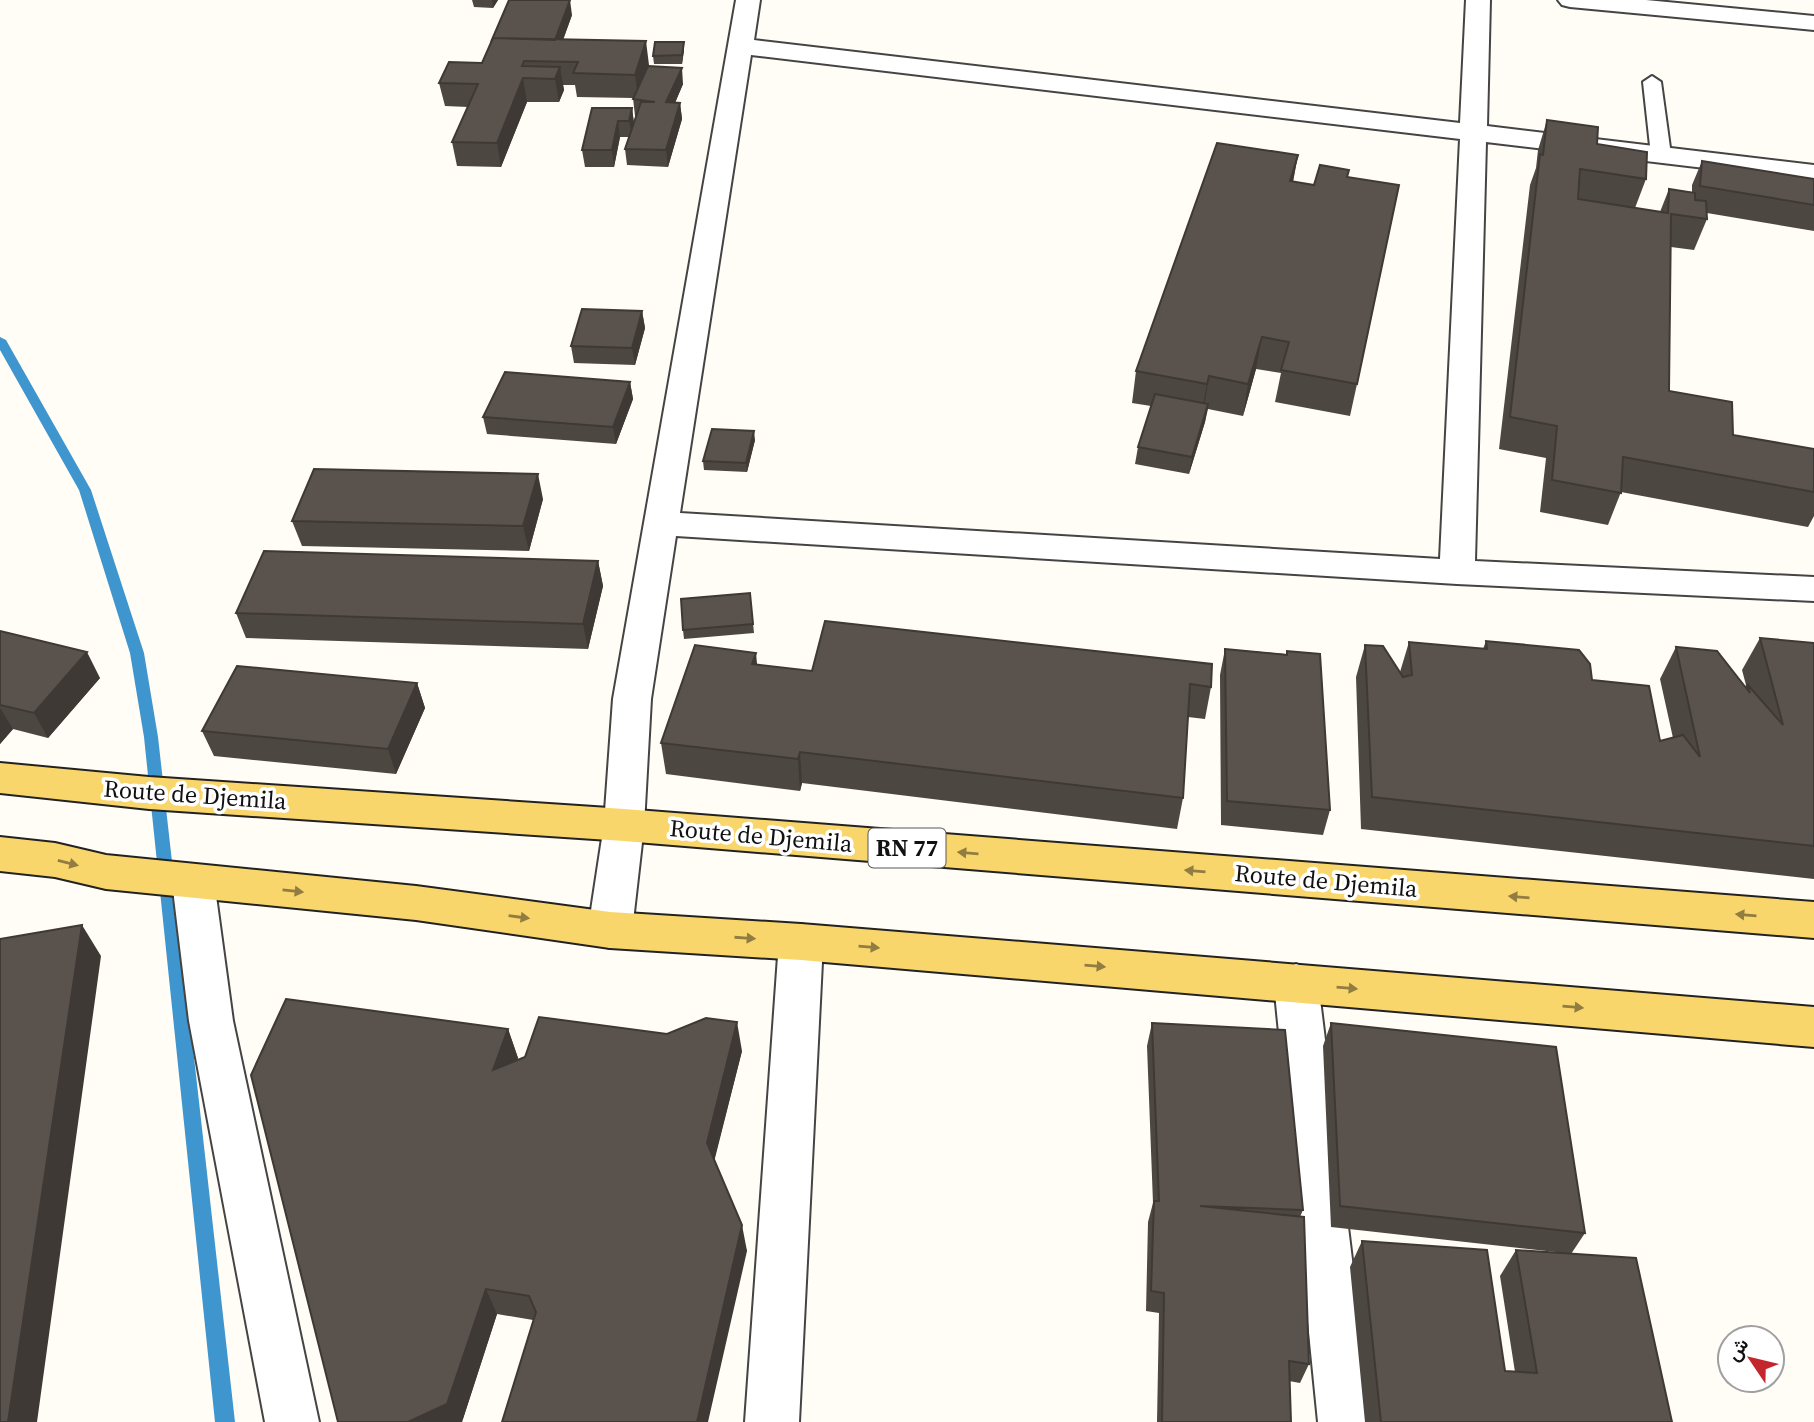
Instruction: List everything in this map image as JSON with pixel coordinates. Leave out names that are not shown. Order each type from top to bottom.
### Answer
[{"type":"main road","name":"Route de Djemila","points":[[0,778],[149,793],[624,825],[1814,920]]},
{"type":"main road","points":[[0,854],[55,860],[106,872],[416,903],[610,930],[801,942],[1814,1027]]},
{"type":"street","points":[[610,930],[624,825],[632,699],[748,0]]},
{"type":"street","points":[[1457,572],[1478,0]]},
{"type":"street","points":[[1570,0],[1814,23]]},
{"type":"street","points":[[740,46],[1814,173]]},
{"type":"street","points":[[662,524],[1457,572],[1814,589]]},
{"type":"street","points":[[193,881],[211,1021],[292,1422]]},
{"type":"street","points":[[772,1422],[801,942]]},
{"type":"street","points":[[1296,983],[1345,1422]]},
{"type":"lane","points":[[1652,82],[1661,155]]},
{"type":"building","points":[[509,0],[570,0],[555,40],[493,38],[491,42]]},
{"type":"building","points":[[493,38],[646,41],[635,75],[573,73],[578,62],[524,61],[522,66],[560,67],[555,79],[523,78],[497,143],[452,142],[478,84],[439,83],[449,62],[482,63]]},
{"type":"building","points":[[655,42],[684,42],[682,55],[653,56]]},
{"type":"building","points":[[648,66],[682,68],[666,102],[680,103],[666,150],[625,149],[641,102],[655,102],[633,99]]},
{"type":"building","points":[[592,108],[632,108],[629,121],[618,121],[612,150],[582,150]]},
{"type":"building","points":[[1547,120],[1598,127],[1597,144],[1647,152],[1646,179],[1580,169],[1578,199],[1668,213],[1669,189],[1695,193],[1695,200],[1706,201],[1707,219],[1671,214],[1669,391],[1732,402],[1733,435],[1814,449],[1814,492],[1623,457],[1621,493],[1552,480],[1557,426],[1510,417],[1540,154],[1543,155]]},
{"type":"building","points":[[1217,143],[1298,155],[1290,181],[1314,185],[1320,165],[1349,170],[1347,177],[1399,185],[1357,384],[1281,370],[1289,342],[1262,337],[1248,384],[1209,376],[1207,384],[1136,371]]},
{"type":"building","points":[[1702,161],[1814,179],[1814,205],[1700,186]]},
{"type":"building","points":[[582,309],[642,311],[632,348],[571,346]]},
{"type":"building","points":[[505,372],[630,382],[613,427],[483,417]]},
{"type":"building","points":[[1155,394],[1208,404],[1192,457],[1138,447]]},
{"type":"building","points":[[712,429],[754,431],[746,463],[703,461]]},
{"type":"building","points":[[314,469],[538,474],[523,526],[292,521]]},
{"type":"building","points":[[264,551],[598,561],[583,624],[236,613]]},
{"type":"building","points":[[750,593],[753,624],[683,630],[681,599]]},
{"type":"building","points":[[825,621],[1212,664],[1211,687],[1190,684],[1183,798],[800,752],[798,759],[661,743],[695,645],[756,653],[752,664],[812,671]]},
{"type":"building","points":[[0,631],[87,652],[34,713],[0,705]]},
{"type":"building","points":[[1760,638],[1814,643],[1814,846],[1372,797],[1365,645],[1383,646],[1403,677],[1412,675],[1409,642],[1487,649],[1486,641],[1579,650],[1590,664],[1592,680],[1649,686],[1660,741],[1683,735],[1700,757],[1676,647],[1717,651],[1750,693],[1747,684],[1783,725]]},
{"type":"building","points":[[1225,649],[1287,655],[1287,651],[1320,654],[1330,810],[1227,801]]},
{"type":"building","points":[[237,666],[417,683],[388,749],[202,731]]},
{"type":"building","points":[[82,925],[8,1422],[0,1422],[0,939]]},
{"type":"building","points":[[286,999],[508,1029],[493,1070],[525,1057],[539,1017],[667,1034],[706,1018],[737,1022],[707,1143],[742,1225],[697,1422],[502,1422],[536,1312],[529,1296],[486,1289],[447,1404],[408,1422],[338,1422],[251,1075]]},
{"type":"building","points":[[1152,1023],[1285,1030],[1303,1210],[1200,1206],[1304,1217],[1309,1364],[1289,1361],[1291,1422],[1162,1422],[1164,1293],[1151,1291],[1154,1201],[1159,1201]]},
{"type":"building","points":[[1331,1023],[1556,1047],[1585,1233],[1340,1206]]},
{"type":"building","points":[[1362,1241],[1487,1250],[1505,1371],[1537,1373],[1516,1250],[1636,1258],[1672,1422],[1381,1422]]},
{"type":"waterway","points":[[0,340],[85,490],[137,653],[151,737],[225,1422]]}]
